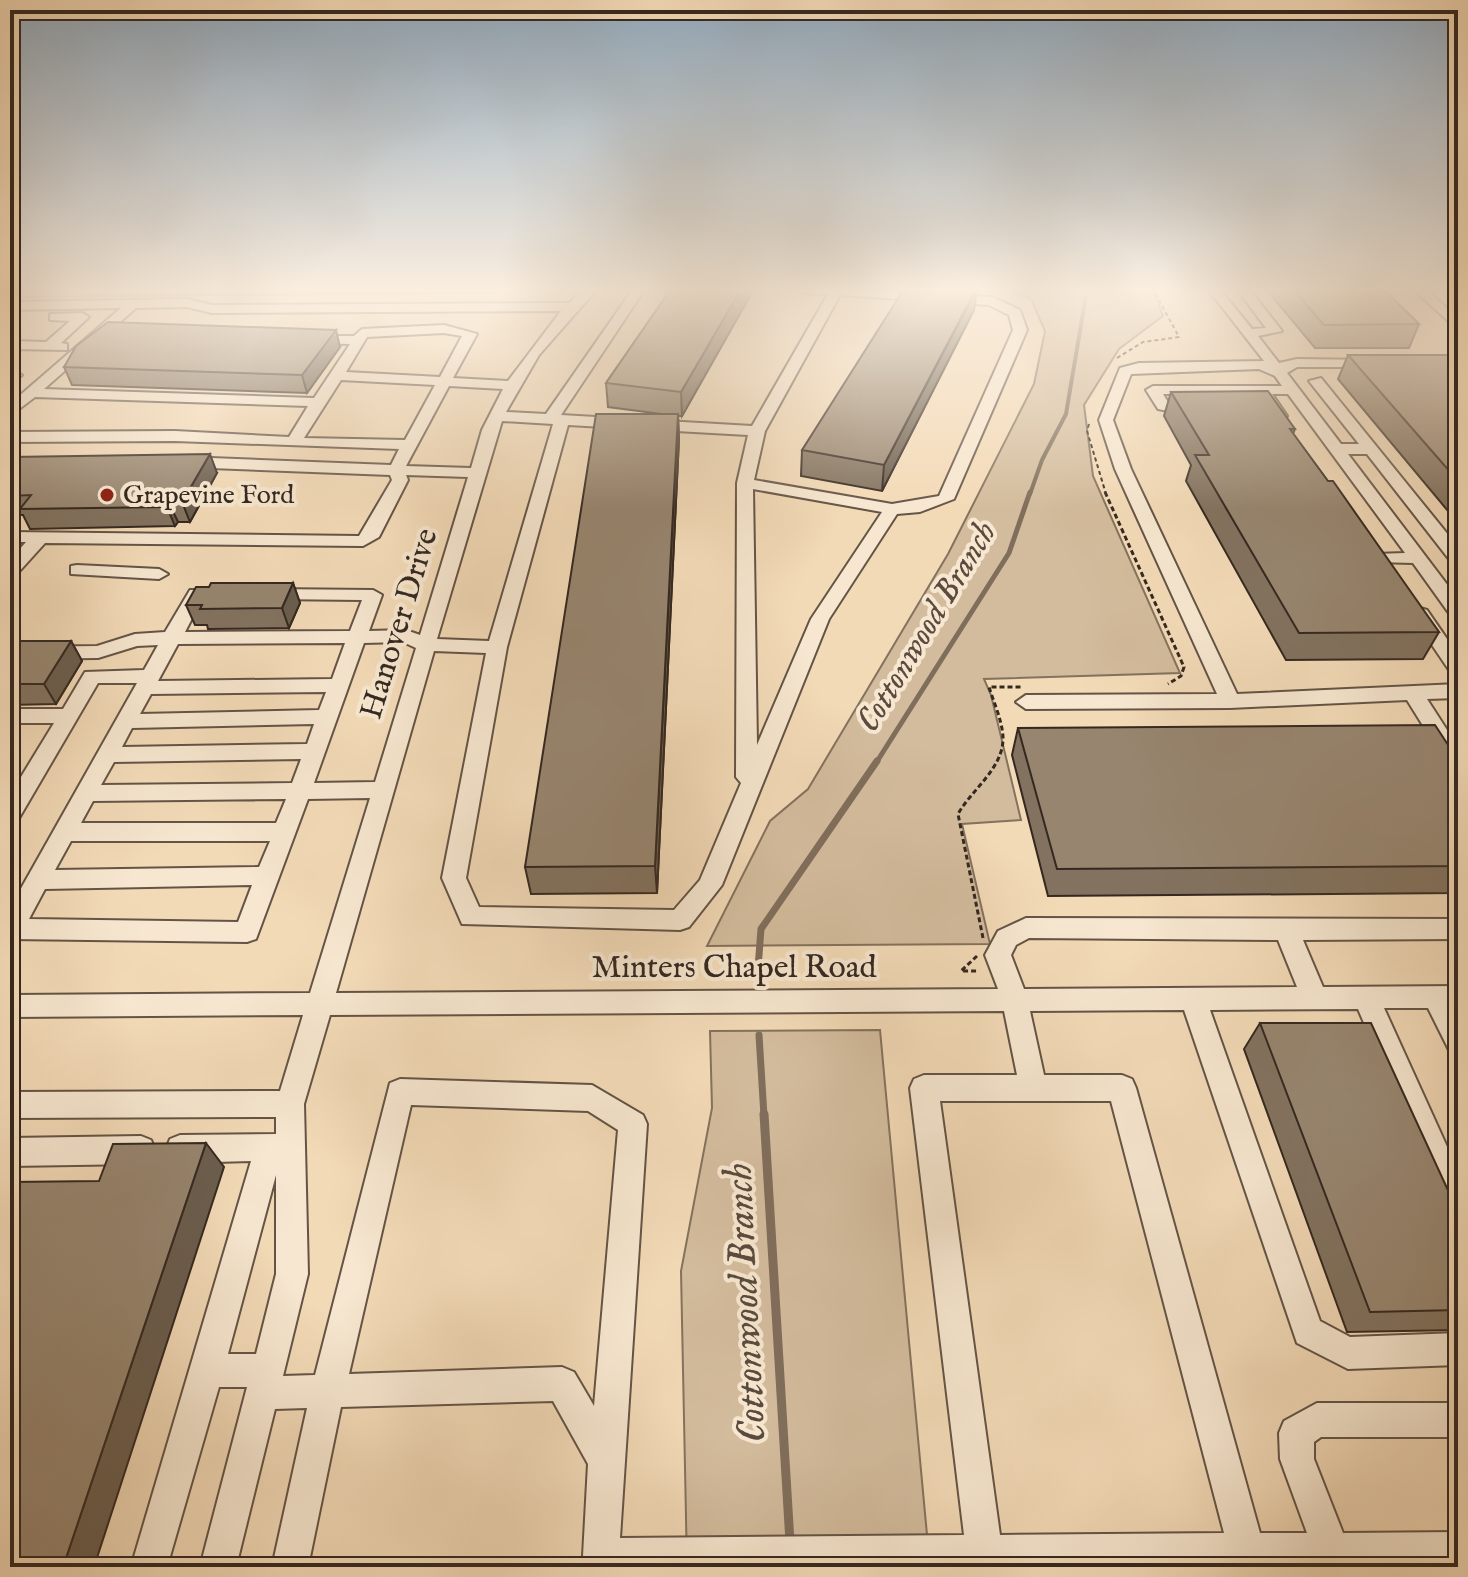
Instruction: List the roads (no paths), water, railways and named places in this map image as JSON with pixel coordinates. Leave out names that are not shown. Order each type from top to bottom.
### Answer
[{"type":"street","points":[[10,412],[66,363]]},
{"type":"street","points":[[294,442],[345,363]]},
{"type":"street","points":[[396,470],[454,363]]},
{"type":"street","name":"Hanover Drive","points":[[218,1567],[292,1274],[280,1148],[290,1104],[476,473],[496,416],[526,363]]},
{"type":"street","points":[[586,363],[557,420],[497,647],[454,878],[471,917],[680,920],[710,885],[747,788],[820,619],[892,509]]},
{"type":"street","points":[[747,788],[745,483],[757,431],[796,363]]},
{"type":"street","points":[[745,483],[892,509],[914,508],[946,499],[1006,363]]},
{"type":"street","points":[[1271,363],[1458,612]]},
{"type":"street","points":[[1280,373],[1285,365],[1297,363],[1385,363]]},
{"type":"street","points":[[1230,701],[1123,469],[1106,420],[1125,371],[1139,367],[1261,365],[1280,373]]},
{"type":"street","points":[[337,376],[511,385]]},
{"type":"street","points":[[1316,381],[1458,560]]},
{"type":"street","points":[[1274,406],[1163,406],[1153,390],[1291,390]]},
{"type":"street","points":[[1261,390],[1291,431]]},
{"type":"street","points":[[32,392],[59,396],[318,402]]},
{"type":"street","points":[[496,416],[757,431]]},
{"type":"street","points":[[10,437],[175,436],[410,445]]},
{"type":"street","points":[[1336,449],[1371,449]]},
{"type":"street","points":[[172,462],[476,473]]},
{"type":"street","points":[[10,537],[363,541],[370,537],[400,480],[396,470]]},
{"type":"street","points":[[10,571],[40,538]]},
{"type":"street","points":[[1380,557],[1458,560]]},
{"type":"street","points":[[77,570],[159,574]]},
{"type":"street","points":[[196,594],[373,595],[357,637],[247,932],[11,929],[196,594]]},
{"type":"street","points":[[1407,595],[1458,669]]},
{"type":"street","points":[[10,653],[98,652],[135,640],[172,638],[406,636],[425,645],[497,647]]},
{"type":"street","points":[[10,814],[92,677],[147,682],[340,685]]},
{"type":"street","points":[[1030,695],[1230,701],[1458,691]]},
{"type":"street","points":[[1413,693],[1458,764]]},
{"type":"street","points":[[10,716],[69,716]]},
{"type":"street","points":[[126,721],[328,717]]},
{"type":"street","points":[[107,755],[316,751]]},
{"type":"street","points":[[86,793],[382,790]]},
{"type":"street","points":[[64,832],[286,832]]},
{"type":"street","points":[[38,880],[269,876]]},
{"type":"street","points":[[1033,1088],[1015,1000],[998,955],[1007,938],[1026,928],[1458,929]]},
{"type":"street","points":[[1286,930],[1315,998]]},
{"type":"street","points":[[1446,997],[1458,1042]]},
{"type":"street","name":"Minters Chapel Road","points":[[10,1006],[1446,997]]},
{"type":"street","points":[[1366,998],[1458,1205]]},
{"type":"street","points":[[1193,999],[1308,1332],[1348,1353],[1458,1349]]},
{"type":"street","points":[[985,1560],[924,1088],[1122,1088],[1249,1560]]},
{"type":"street","points":[[290,1567],[328,1391],[400,1092],[592,1098],[633,1124],[601,1561],[866,1553],[985,1560],[1336,1560],[1458,1550]]},
{"type":"street","points":[[10,1105],[290,1104]]},
{"type":"street","points":[[10,1152],[280,1148],[207,1371],[149,1567]]},
{"type":"street","points":[[207,1371],[328,1391],[562,1384],[606,1461]]},
{"type":"street","points":[[1336,1560],[1297,1459],[1296,1433],[1317,1420],[1458,1420]]},
{"type":"waterway","name":"Cottonwood Branch","points":[[1030,494],[1042,460],[1066,414],[1075,363]]},
{"type":"waterway","name":"Cottonwood Branch","points":[[876,763],[1009,553],[1030,492]]},
{"type":"waterway","name":"Cottonwood Branch","points":[[758,968],[761,929],[877,761]]},
{"type":"waterway","name":"Cottonwood Branch","points":[[759,1035],[764,1116]]},
{"type":"waterway","name":"Cottonwood Branch","points":[[764,1114],[790,1542]]},
{"type":"place","name":"Grapevine Ford","points":[[107,495]]}]
